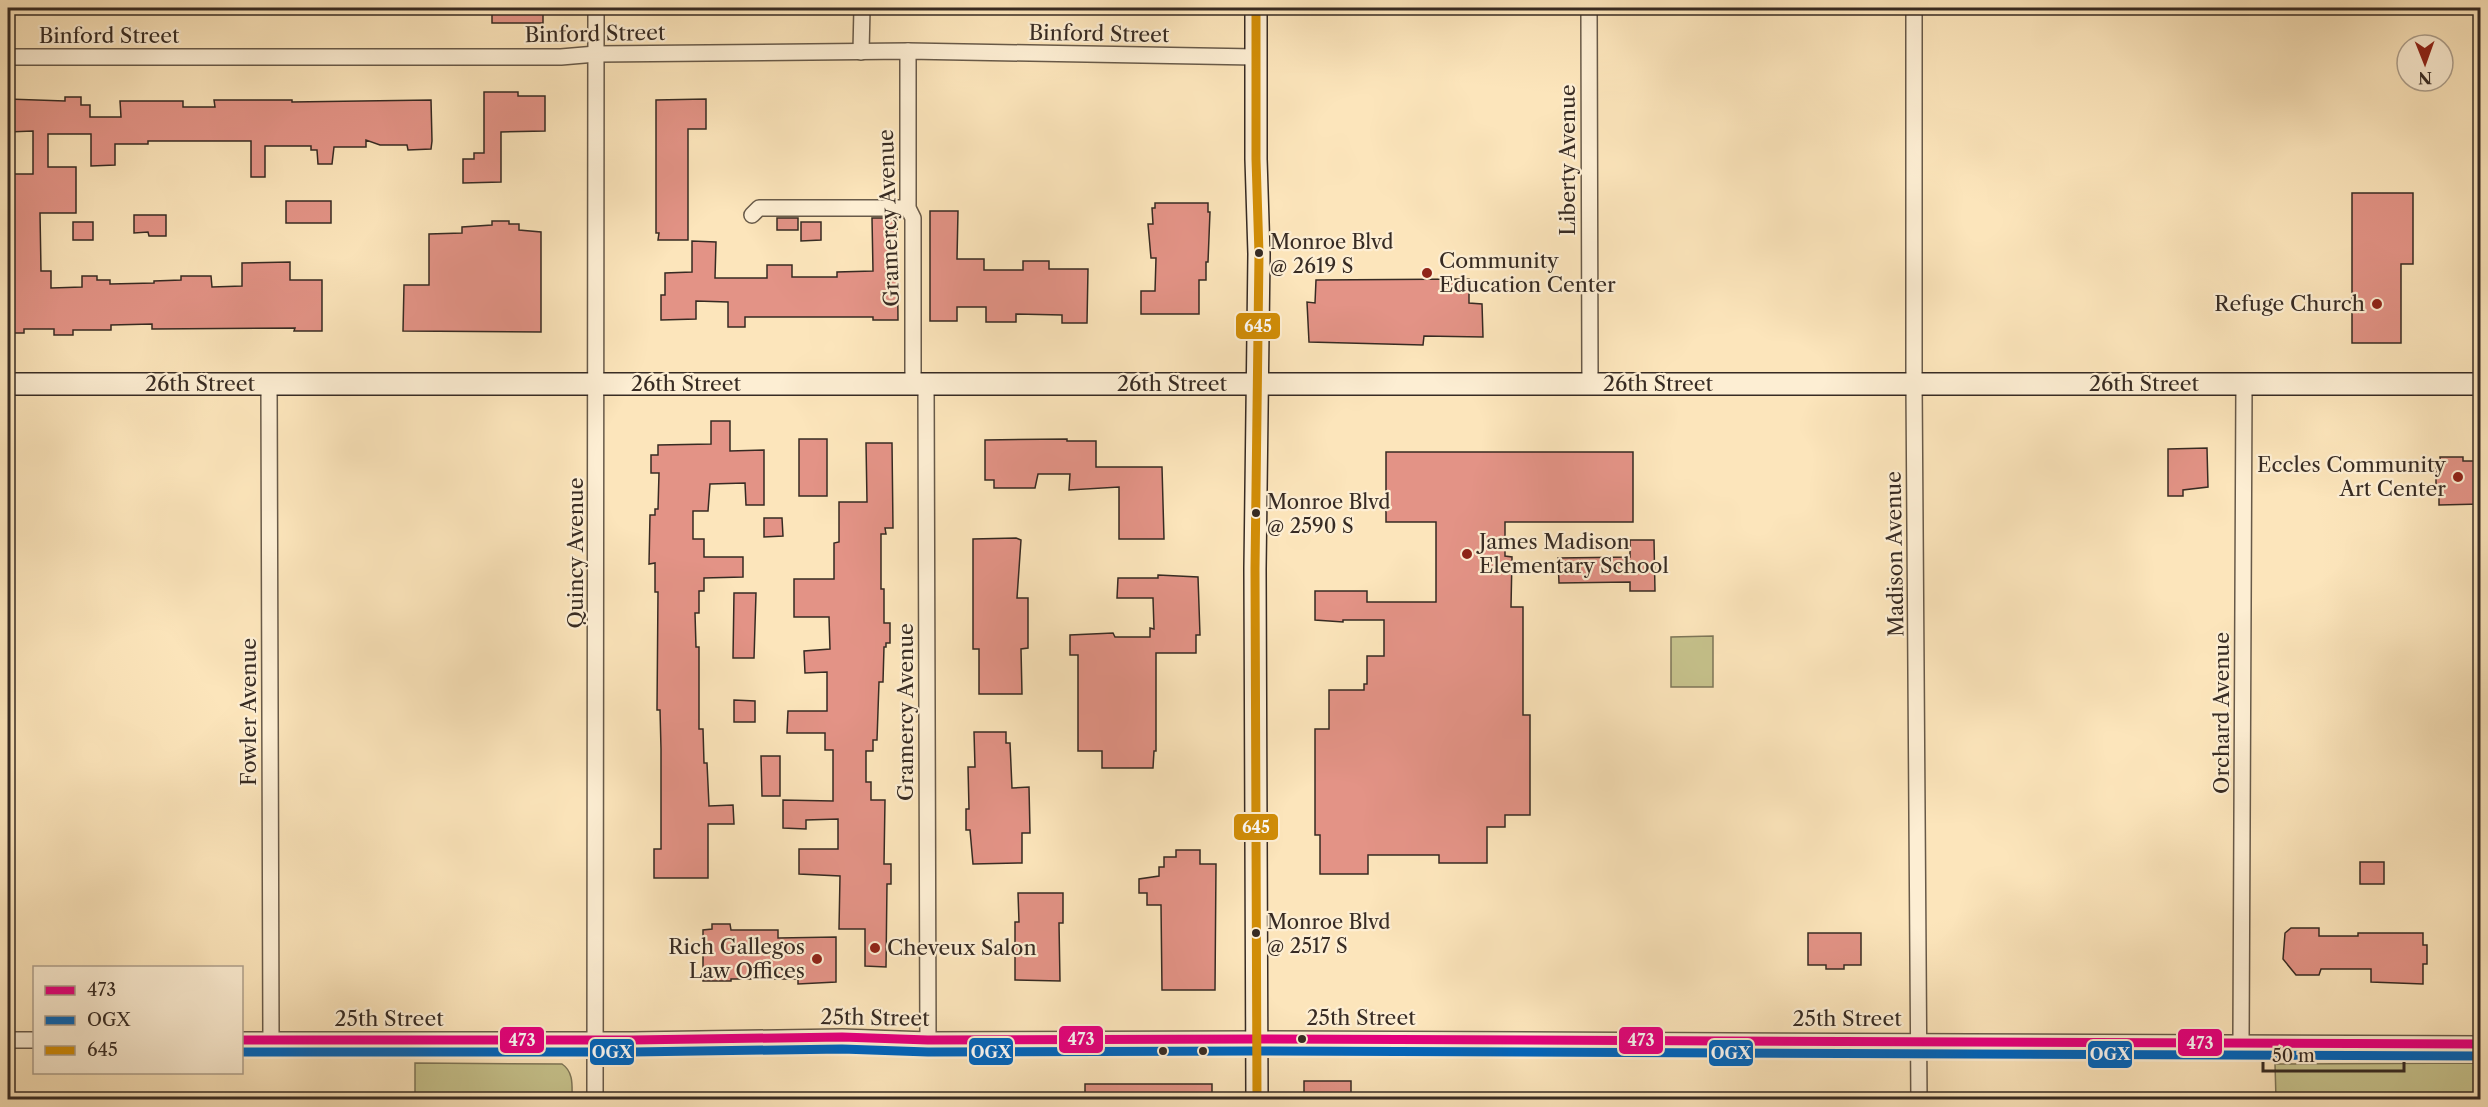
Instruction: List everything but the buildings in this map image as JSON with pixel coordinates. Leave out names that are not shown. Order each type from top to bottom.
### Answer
[{"type":"street","name":"Quincy Avenue","points":[[595,1100],[596,8]]},
{"type":"street","points":[[861,52],[862,8]]},
{"type":"street","points":[[1256,8],[1259,384],[1255,569],[1257,1100]]},
{"type":"street","name":"Liberty Avenue","points":[[1589,8],[1590,384]]},
{"type":"street","name":"Madison Avenue","points":[[1914,8],[1919,1100]]},
{"type":"street","name":"Binford Street","points":[[8,57],[561,57],[596,54],[908,51],[1255,57]]},
{"type":"street","name":"Gramercy Avenue","points":[[908,51],[908,208],[913,218],[919,384],[928,1040]]},
{"type":"street","points":[[752,215],[759,208],[908,208]]},
{"type":"street","name":"26th Street","points":[[8,384],[2481,384]]},
{"type":"street","name":"Fowler Avenue","points":[[268,384],[270,1040]]},
{"type":"street","name":"Orchard Avenue","points":[[2241,1042],[2244,384]]},
{"type":"street","name":"25th Street","points":[[243,1040],[842,1037],[928,1040],[1257,1039],[2481,1044]]},
{"type":"street","points":[[8,1040],[33,1040]]},
{"type":"shaded area","points":[[1713,636],[1713,687],[1671,687],[1671,637]]},
{"type":"shaded area","points":[[415,1063],[562,1064],[569,1071],[572,1099],[415,1099]]},
{"type":"shaded area","points":[[2480,1063],[2480,1099],[2276,1099],[2275,1064]]},
{"type":"transit line","name":"645","points":[[1256,8],[1256,159],[1259,254],[1255,569],[1257,1100]]},
{"type":"transit line","name":"473","points":[[243,1040],[633,1040],[842,1037],[928,1040],[1257,1039],[2480,1044]]},
{"type":"transit line","name":"OGX","points":[[243,1052],[633,1052],[842,1049],[928,1052],[1257,1051],[2480,1056]]},
{"type":"place","name":"Monroe Blvd @ 2619 S","points":[[1259,253]]},
{"type":"place","name":"Community Education Center","points":[[1427,273]]},
{"type":"place","name":"Refuge Church","points":[[2377,304]]},
{"type":"place","name":"Eccles Community Art Center","points":[[2458,477]]},
{"type":"place","name":"Monroe Blvd @ 2590 S","points":[[1256,513]]},
{"type":"place","name":"James Madison Elementary School","points":[[1467,554]]},
{"type":"place","name":"Monroe Blvd @ 2517 S","points":[[1256,933]]},
{"type":"place","name":"Cheveux Salon","points":[[875,948]]},
{"type":"place","name":"Rich Gallegos Law Offices","points":[[817,959]]}]
